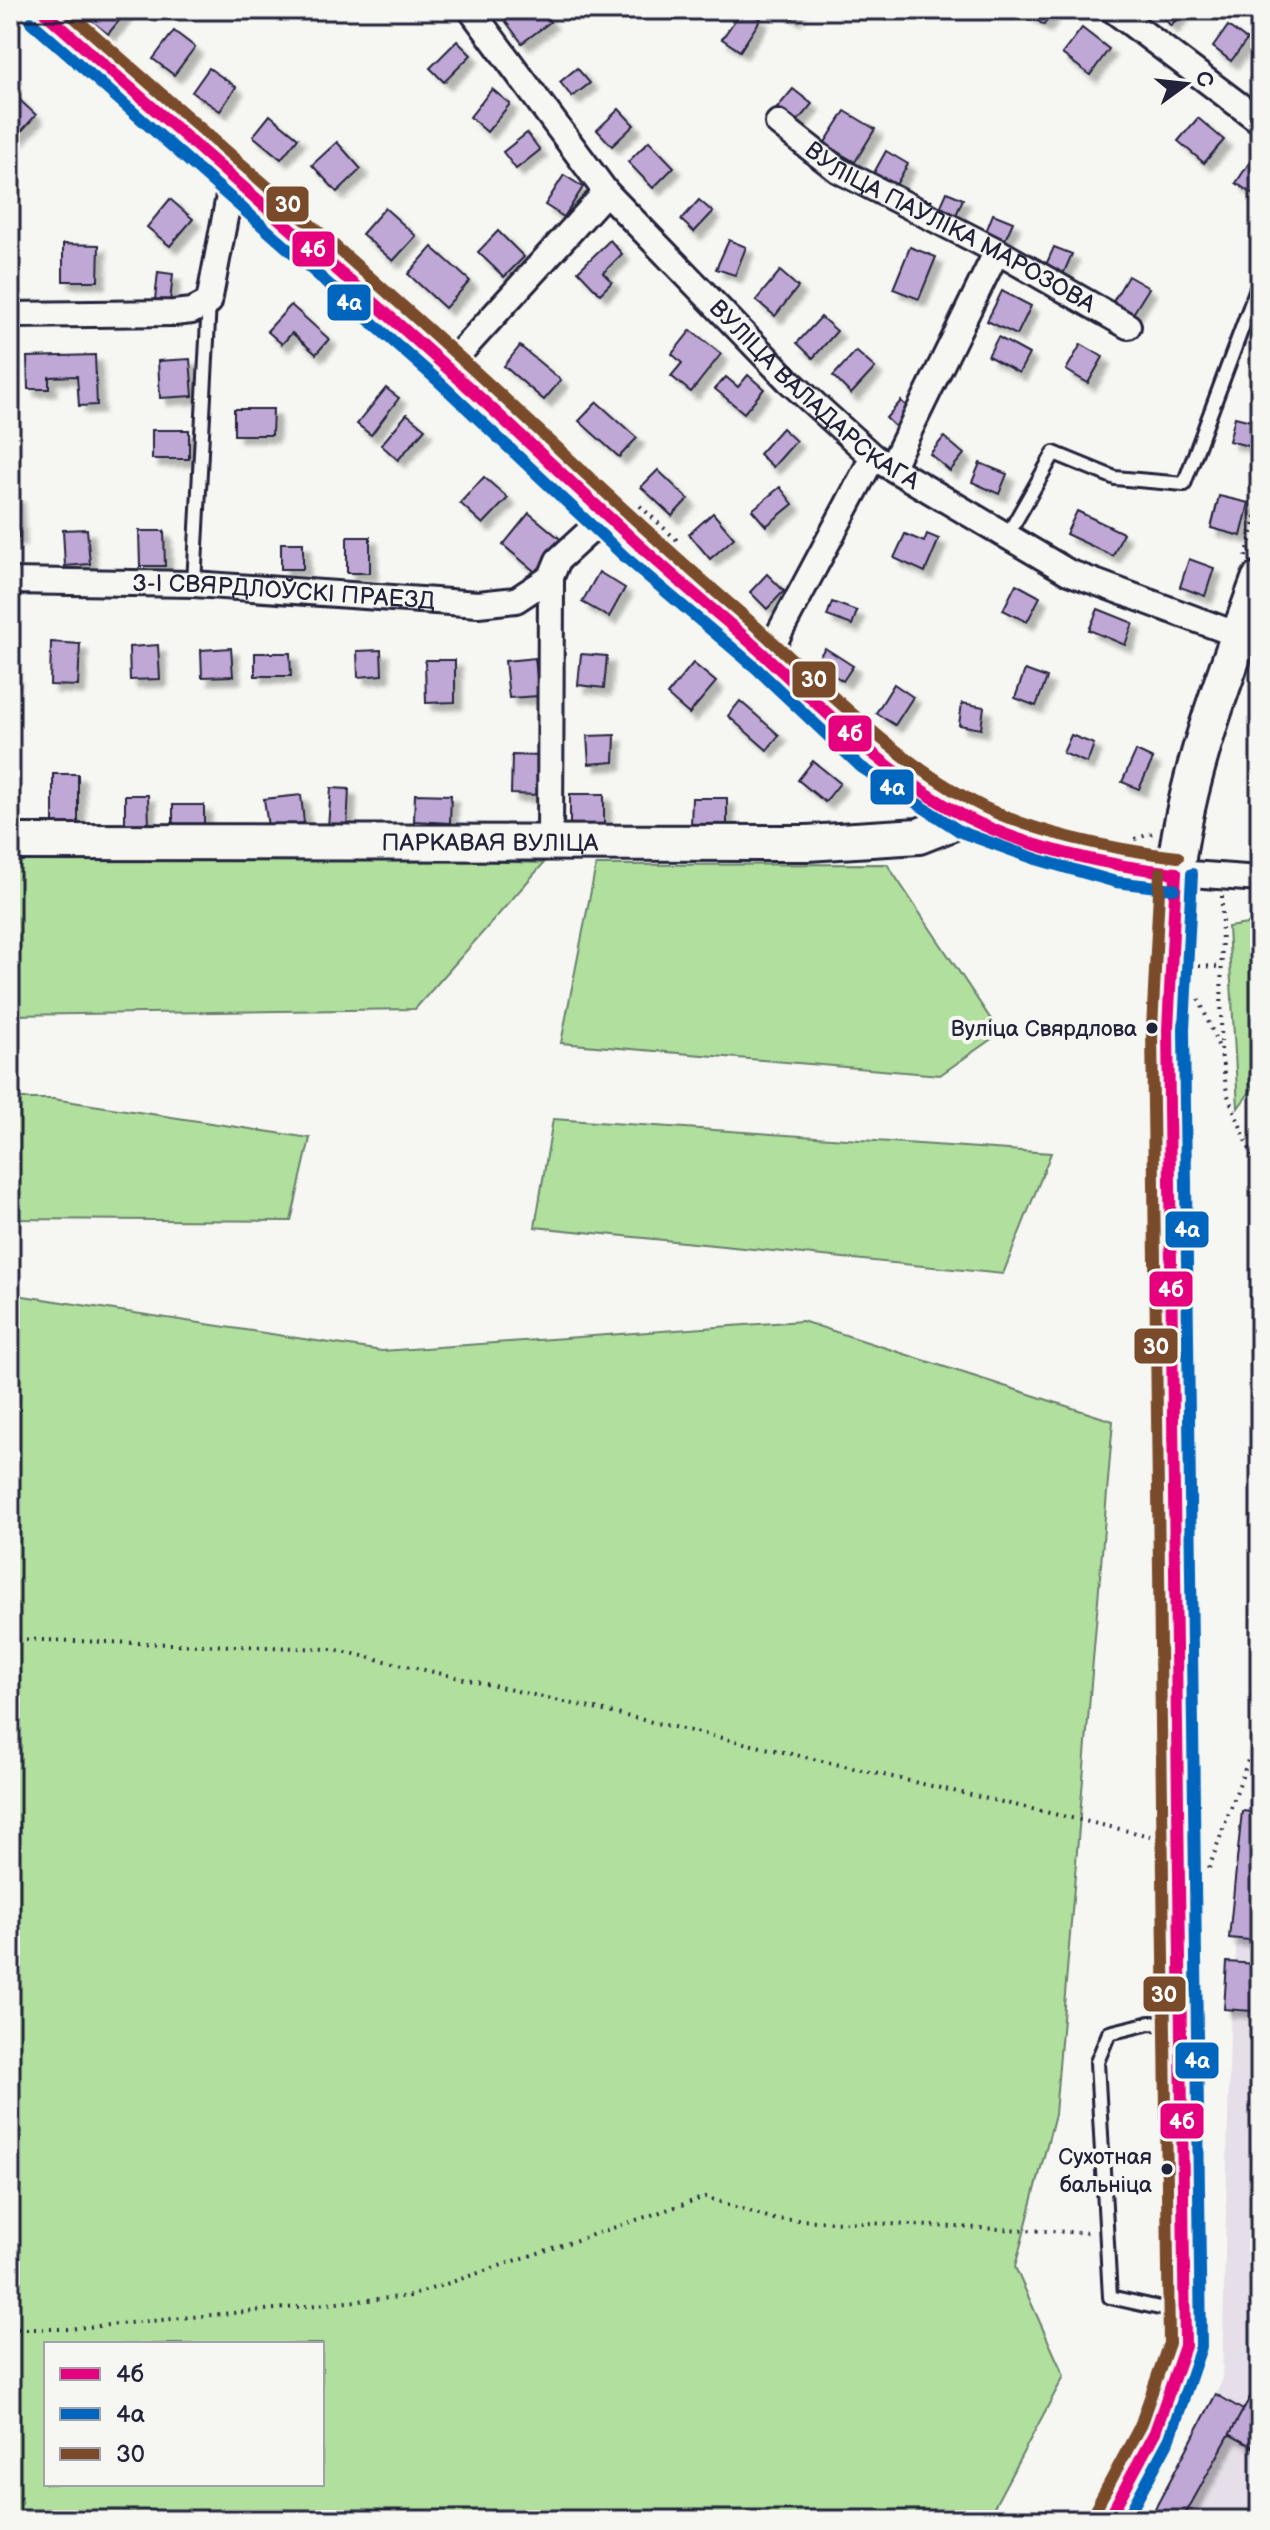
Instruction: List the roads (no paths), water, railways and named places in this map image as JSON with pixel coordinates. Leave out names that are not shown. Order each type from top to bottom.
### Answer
[{"type":"main road","points":[[1108,2520],[1155,2432],[1185,2346],[1181,1843],[1168,1029],[1181,832],[1202,750],[1250,638],[1260,580]]},
{"type":"street","points":[[42,10],[447,367],[605,517],[767,656],[871,754],[967,817],[1040,844],[1120,867],[1260,879]]},
{"type":"street","name":"ВУЛІЦА ВАЛАДАРСКАГА","points":[[471,10],[606,192],[788,380],[883,462],[1068,572],[1250,638]]},
{"type":"street","points":[[1113,10],[1260,121]]},
{"type":"street","name":"ВУЛІЦА ПАЎЛІКА МАРОЗОВА","points":[[778,123],[838,170],[997,251],[1128,326]]},
{"type":"street","points":[[10,315],[174,313],[192,311],[209,302],[232,180]]},
{"type":"street","points":[[447,367],[606,192]]},
{"type":"street","points":[[767,656],[883,462],[997,251]]},
{"type":"street","points":[[550,844],[551,577],[558,560],[605,517]]},
{"type":"street","name":"3-І СВЯРДЛОЎСКІ ПРАЕЗД","points":[[10,581],[194,584],[478,604],[516,600],[551,577]]},
{"type":"street","name":"ПАРКАВАЯ ВУЛІЦА","points":[[10,842],[807,843],[919,836],[967,817]]},
{"type":"lane","points":[[1007,536],[1054,453],[1115,478],[1184,484],[1260,280]]},
{"type":"lane","points":[[194,584],[209,302]]},
{"type":"lane","points":[[1181,2025],[1150,2023],[1109,2033],[1097,2062],[1110,2297],[1184,2313]]},
{"type":"place","name":"Вуліца Свярдлова","points":[[1152,1028]]},
{"type":"place","name":"Сухотная бальніца","points":[[1167,2169]]}]
